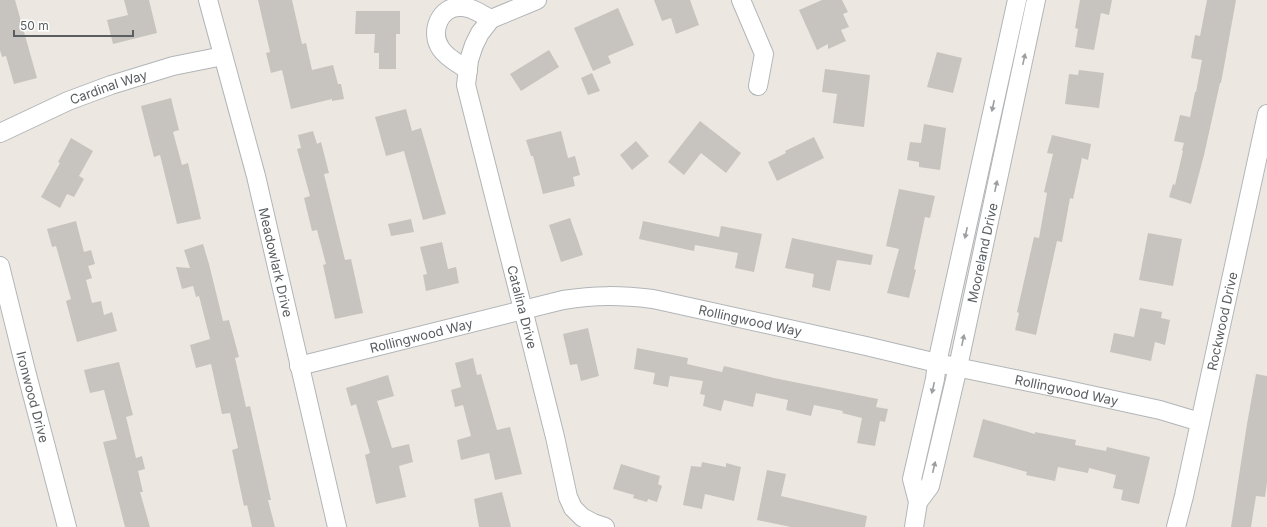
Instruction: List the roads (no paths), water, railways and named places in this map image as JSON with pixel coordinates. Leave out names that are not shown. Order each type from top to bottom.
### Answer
[{"type":"street","name":"Meadowlark Drive","points":[[208,0],[256,176],[337,527]]},
{"type":"street","points":[[468,70],[446,55],[439,47],[436,38],[437,22],[442,14],[461,6],[491,19],[537,0]]},
{"type":"street","points":[[741,0],[764,54],[758,86]]},
{"type":"street","name":"Mooreland Drive","points":[[914,527],[918,502],[912,479],[1017,0]]},
{"type":"street","name":"Mooreland Drive","points":[[918,502],[930,486],[958,367],[1036,0]]},
{"type":"street","name":"Catalina Drive","points":[[491,19],[480,33],[474,45],[466,79],[467,91],[555,437],[568,497],[574,508],[582,517],[605,527]]},
{"type":"street","name":"Cardinal Way","points":[[0,133],[68,101],[111,85],[173,66],[223,56]]},
{"type":"street","name":"Rockwood Drive","points":[[1176,527],[1267,114]]},
{"type":"street","name":"Ironwood Drive","points":[[0,266],[37,416],[67,527]]},
{"type":"street","name":"Rollingwood Way","points":[[299,366],[562,300],[585,296],[630,296],[1137,405],[1200,422]]}]
